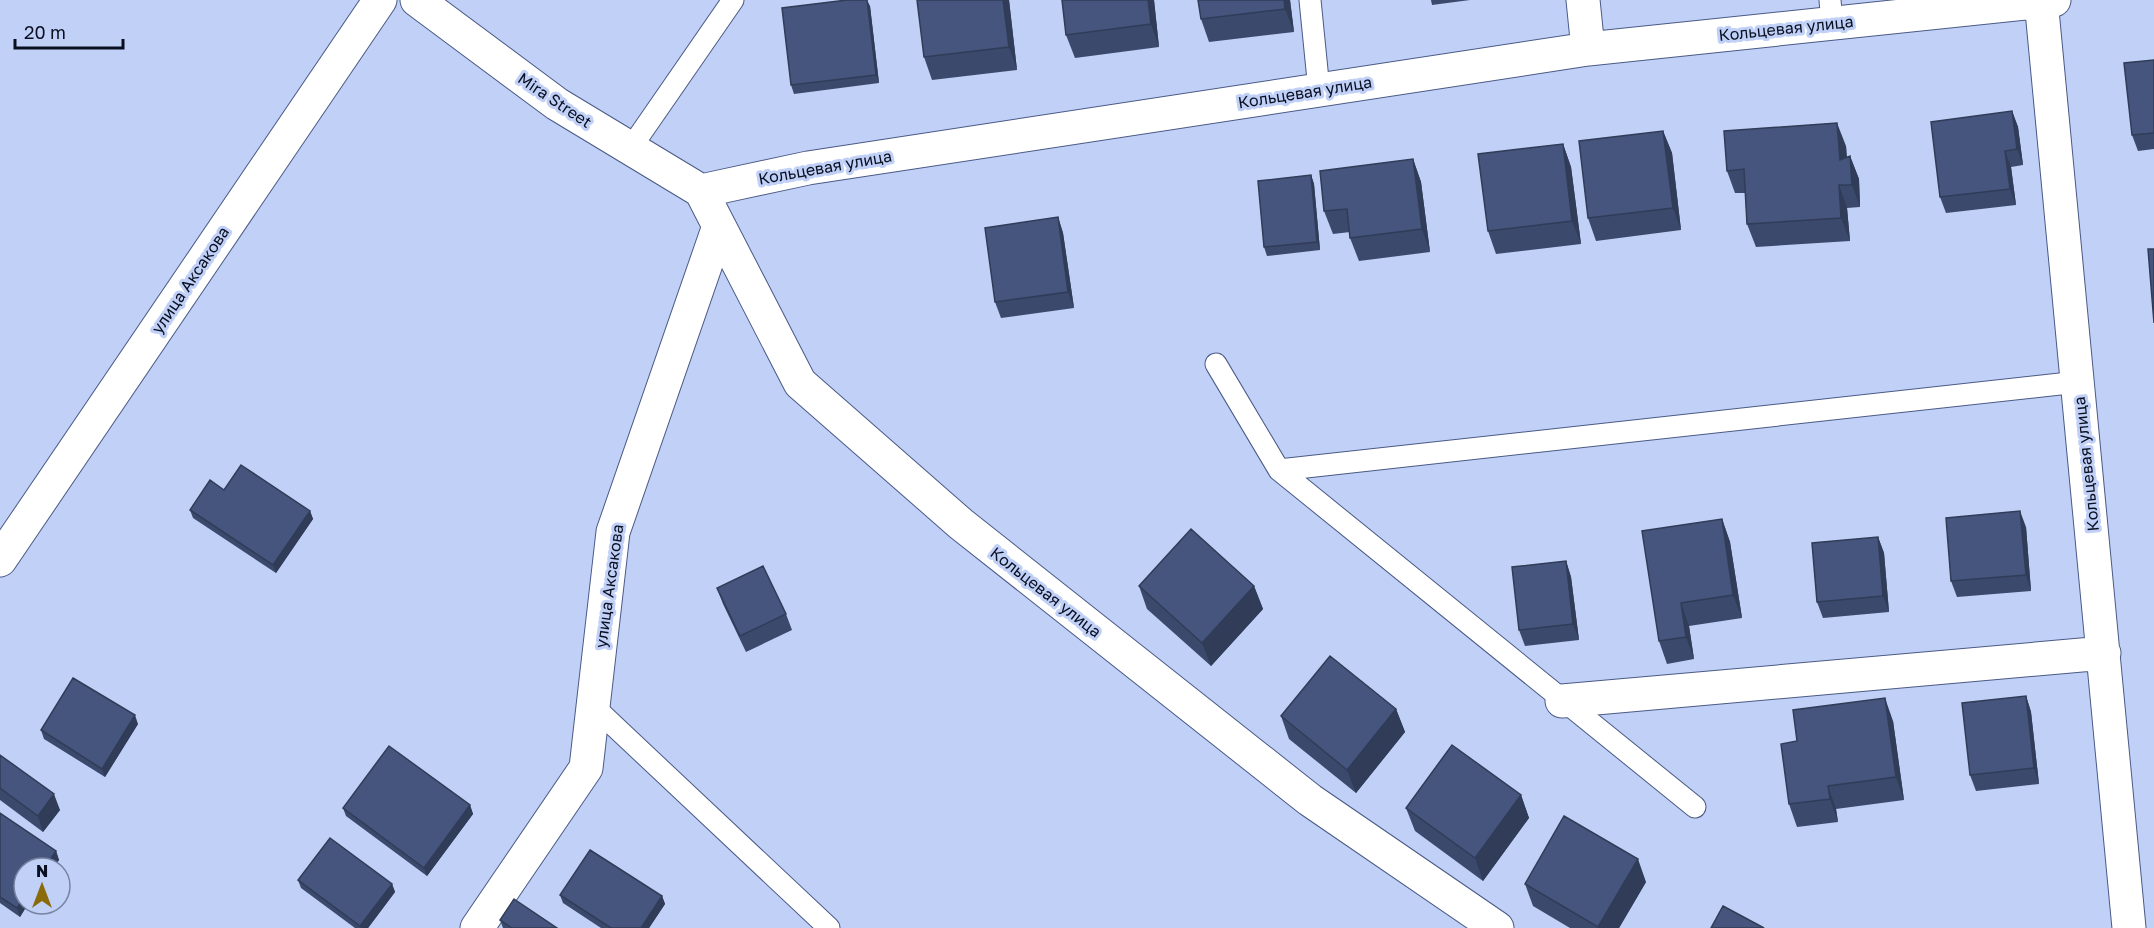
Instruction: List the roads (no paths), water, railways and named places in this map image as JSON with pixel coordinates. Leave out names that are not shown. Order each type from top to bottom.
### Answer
[{"type":"street","name":"улица Аксакова","points":[[0,561],[380,0]]},
{"type":"street","name":"Mira Street","points":[[417,0],[557,104],[700,191]]},
{"type":"street","points":[[1583,0],[1588,49]]},
{"type":"street","name":"Кольцевая улица","points":[[1497,928],[1301,793],[961,524],[800,383],[700,191],[808,168],[1831,12],[2046,0],[2078,382],[2129,928]]},
{"type":"street","name":"улица Аксакова","points":[[477,928],[586,768],[613,532],[719,226]]},
{"type":"street","points":[[1562,700],[2104,653]]},
{"type":"lane","points":[[630,149],[733,0]]},
{"type":"lane","points":[[1310,0],[1319,90]]},
{"type":"lane","points":[[1216,364],[1279,470],[1695,807]]},
{"type":"lane","points":[[1279,470],[2078,382]]},
{"type":"lane","points":[[593,706],[829,928]]}]
